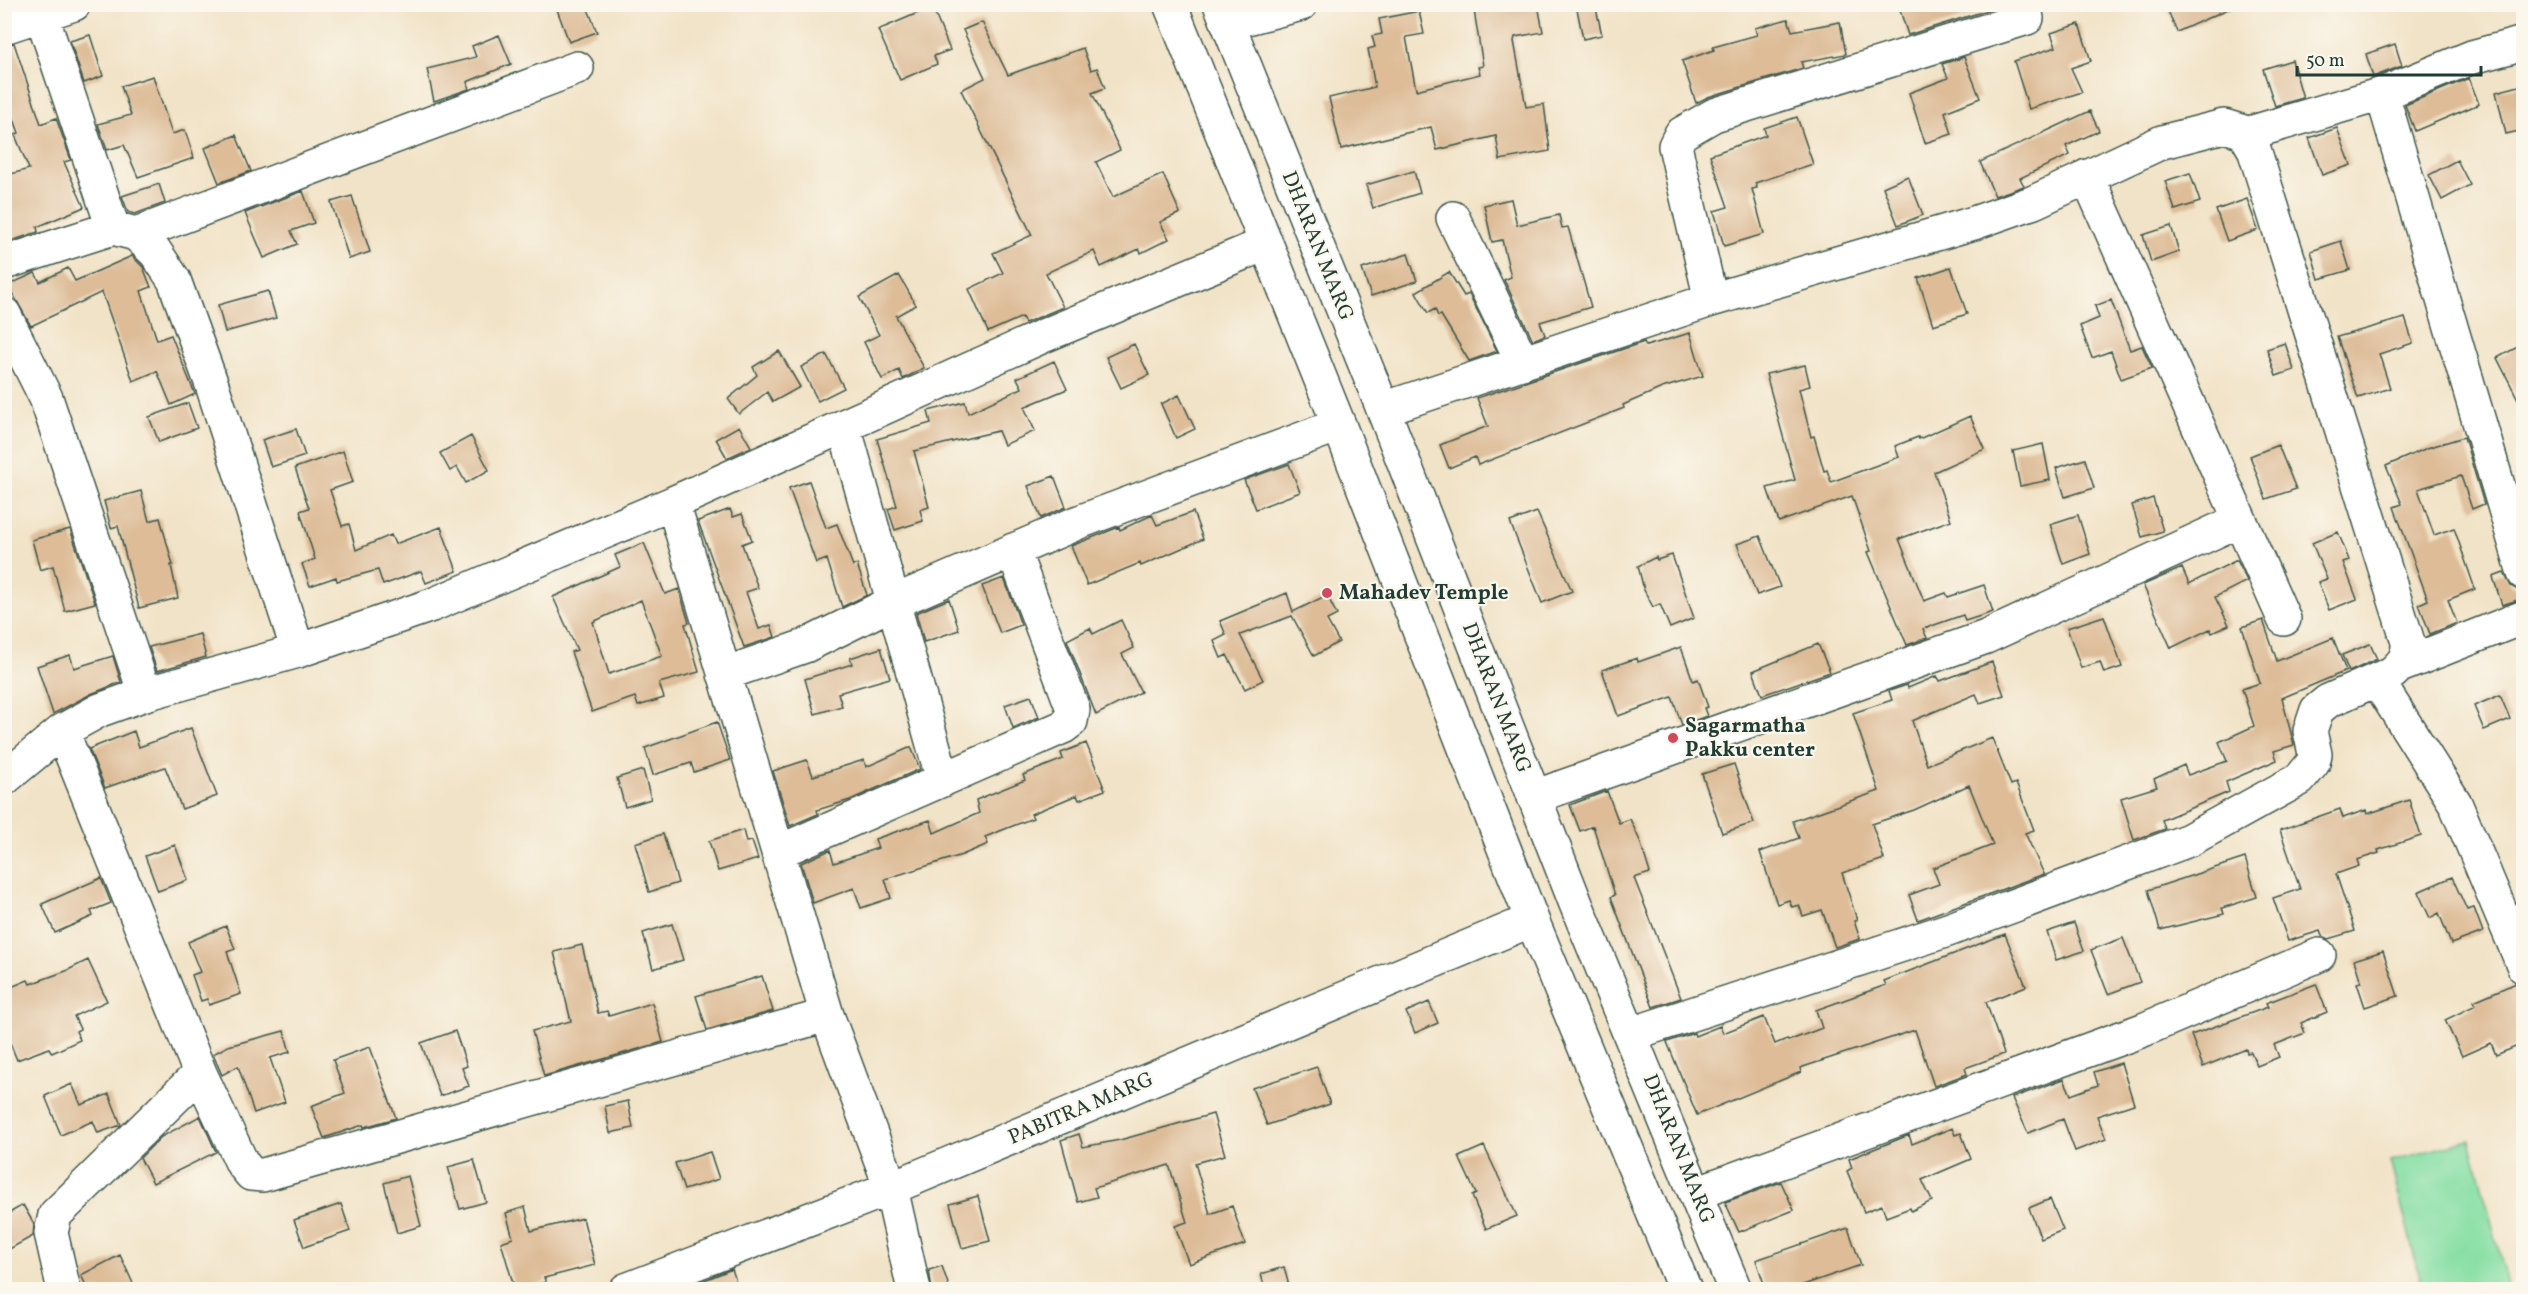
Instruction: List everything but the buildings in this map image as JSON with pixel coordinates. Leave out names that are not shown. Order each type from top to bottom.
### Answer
[{"type":"street","points":[[4,27],[40,10],[74,4]]},
{"type":"street","points":[[1170,4],[1339,425],[1532,920],[1684,1290]]},
{"type":"street","points":[[1224,14],[1300,4]]},
{"type":"street","points":[[40,10],[125,231],[156,253],[174,280],[212,385],[298,651]]},
{"type":"street","name":"DHARAN MARG","points":[[1224,14],[1383,410],[1534,797],[1735,1290]]},
{"type":"street","points":[[1711,300],[1675,146],[1682,134],[1714,115],[2027,18]]},
{"type":"street","points":[[2246,134],[2382,94],[2472,57],[2523,44]]},
{"type":"street","points":[[4,263],[125,231],[577,68]]},
{"type":"street","points":[[2382,94],[2523,573]]},
{"type":"street","points":[[1383,410],[1711,300],[1974,223],[2034,202],[2162,142],[2224,126],[2236,128],[2246,134],[2254,149],[2408,642],[2408,651],[2389,673]]},
{"type":"street","points":[[2086,176],[2284,619]]},
{"type":"street","points":[[1453,218],[1523,363]]},
{"type":"street","points":[[4,779],[62,731],[100,710],[145,694],[298,651],[432,605],[673,503],[1042,336],[1265,244]]},
{"type":"street","points":[[4,314],[46,398],[145,694]]},
{"type":"street","points":[[724,674],[805,646],[894,602],[1078,522],[1339,425]]},
{"type":"street","points":[[844,426],[943,780]]},
{"type":"street","points":[[673,503],[827,1015],[891,1188],[914,1290]]},
{"type":"street","points":[[1534,797],[1986,636],[2240,520]]},
{"type":"street","points":[[778,852],[1063,727],[1071,721],[1073,709],[1013,550]]},
{"type":"street","points":[[1631,1034],[1948,930],[2189,840],[2300,779],[2313,763],[2315,754],[2310,731],[2317,710],[2328,701],[2523,616]]},
{"type":"street","points":[[2389,673],[2455,803],[2523,967]]},
{"type":"street","points":[[62,731],[200,1073],[242,1163],[248,1172],[256,1176],[827,1015]]},
{"type":"street","name":"PABITRA MARG","points":[[626,1290],[891,1188],[1532,920]]},
{"type":"street","points":[[1696,1193],[2143,1030],[2319,955]]},
{"type":"street","points":[[64,1290],[51,1233],[55,1215],[62,1205],[200,1073]]},
{"type":"green space","points":[[2470,1140],[2509,1289],[2423,1289],[2390,1161]]},
{"type":"place","name":"Mahadev Temple","points":[[1327,593]]},
{"type":"place","name":"Sagarmatha Pakku center","points":[[1673,738]]}]
